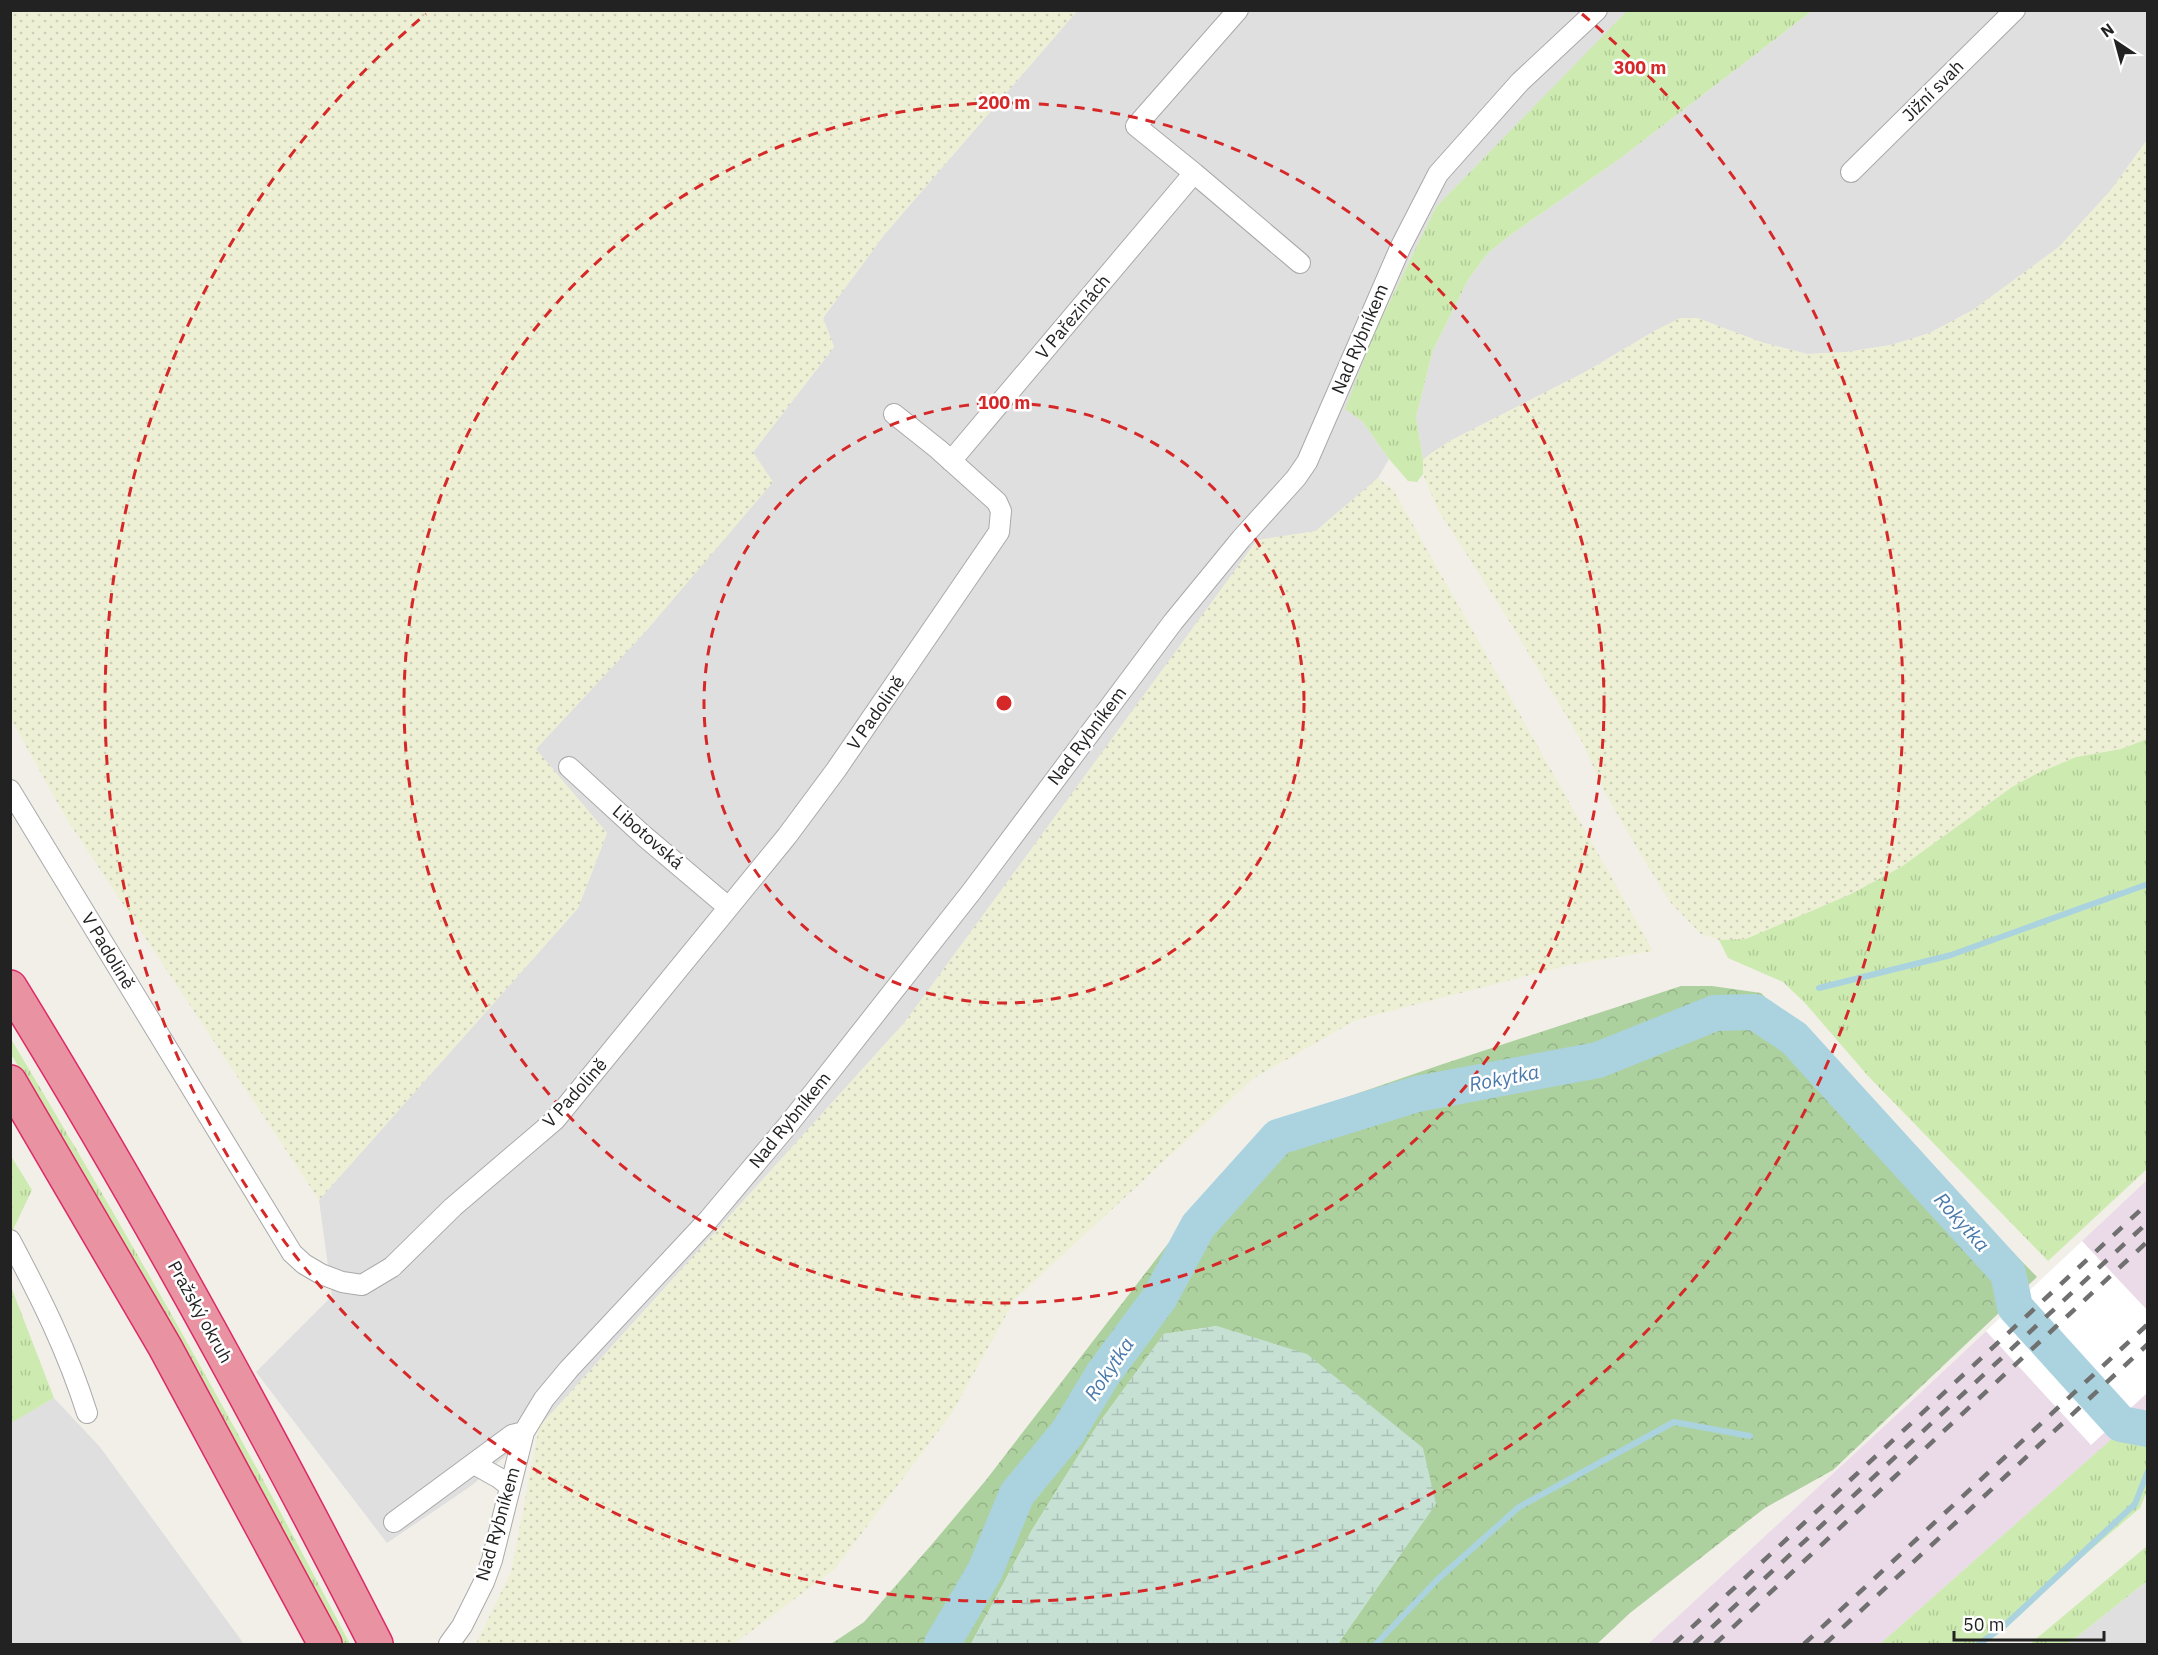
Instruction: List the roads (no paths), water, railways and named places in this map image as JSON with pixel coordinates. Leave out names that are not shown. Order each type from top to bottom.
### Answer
[{"type":"highway","name":"Pražský okruh","points":[[10,987],[117,1163],[176,1267],[263,1426],[376,1644]]},
{"type":"highway","points":[[10,1082],[165,1347],[325,1644]]},
{"type":"street","points":[[1238,10],[1136,126],[1300,263]]},
{"type":"street","name":"Nad Rybníkem","points":[[449,1644],[462,1626],[492,1560],[524,1432],[544,1399],[569,1369],[709,1219],[788,1125],[972,891],[1173,622],[1241,539],[1296,478],[1307,462],[1401,246],[1438,174],[1520,82],[1597,10]]},
{"type":"street","name":"Jižní svah","points":[[1851,172],[2015,10]]},
{"type":"street","name":"V Pařezinách","points":[[951,461],[1194,173]]},
{"type":"street","name":"V Padolině","points":[[10,790],[292,1253],[304,1264],[342,1282],[362,1285],[392,1267],[453,1207],[555,1120],[787,836],[836,770],[999,532],[1001,511],[998,502],[894,414]]},
{"type":"street","name":"Libotovská","points":[[569,767],[644,836],[728,906]]},
{"type":"street","points":[[10,1240],[53,1322],[73,1370],[87,1413]]},
{"type":"street","name":"Nad Rybníkem","points":[[394,1522],[512,1435],[524,1432]]},
{"type":"street","points":[[474,1464],[509,1486]]},
{"type":"waterway","points":[[1819,988],[1951,955],[2148,884]]},
{"type":"waterway","points":[[1755,1012],[1770,1004]]},
{"type":"waterway","name":"Rokytka","points":[[942,1644],[985,1571],[1017,1494],[1068,1432],[1103,1374],[1160,1297],[1198,1226],[1278,1137],[1417,1094],[1598,1060],[1715,1013],[1755,1012],[1794,1038],[2008,1273],[2015,1307],[2121,1424],[2148,1429]]},
{"type":"waterway","points":[[1376,1644],[1438,1579],[1519,1507],[1674,1422],[1750,1436]]},
{"type":"waterway","points":[[1979,1644],[2004,1626],[2135,1504],[2148,1471]]},
{"type":"railway","points":[[1674,1644],[2148,1203]]},
{"type":"railway","points":[[1694,1644],[2148,1222]]},
{"type":"railway","points":[[1715,1644],[2148,1241]]},
{"type":"railway","points":[[1804,1644],[2148,1324]]},
{"type":"railway","points":[[1825,1644],[2148,1344]]}]
